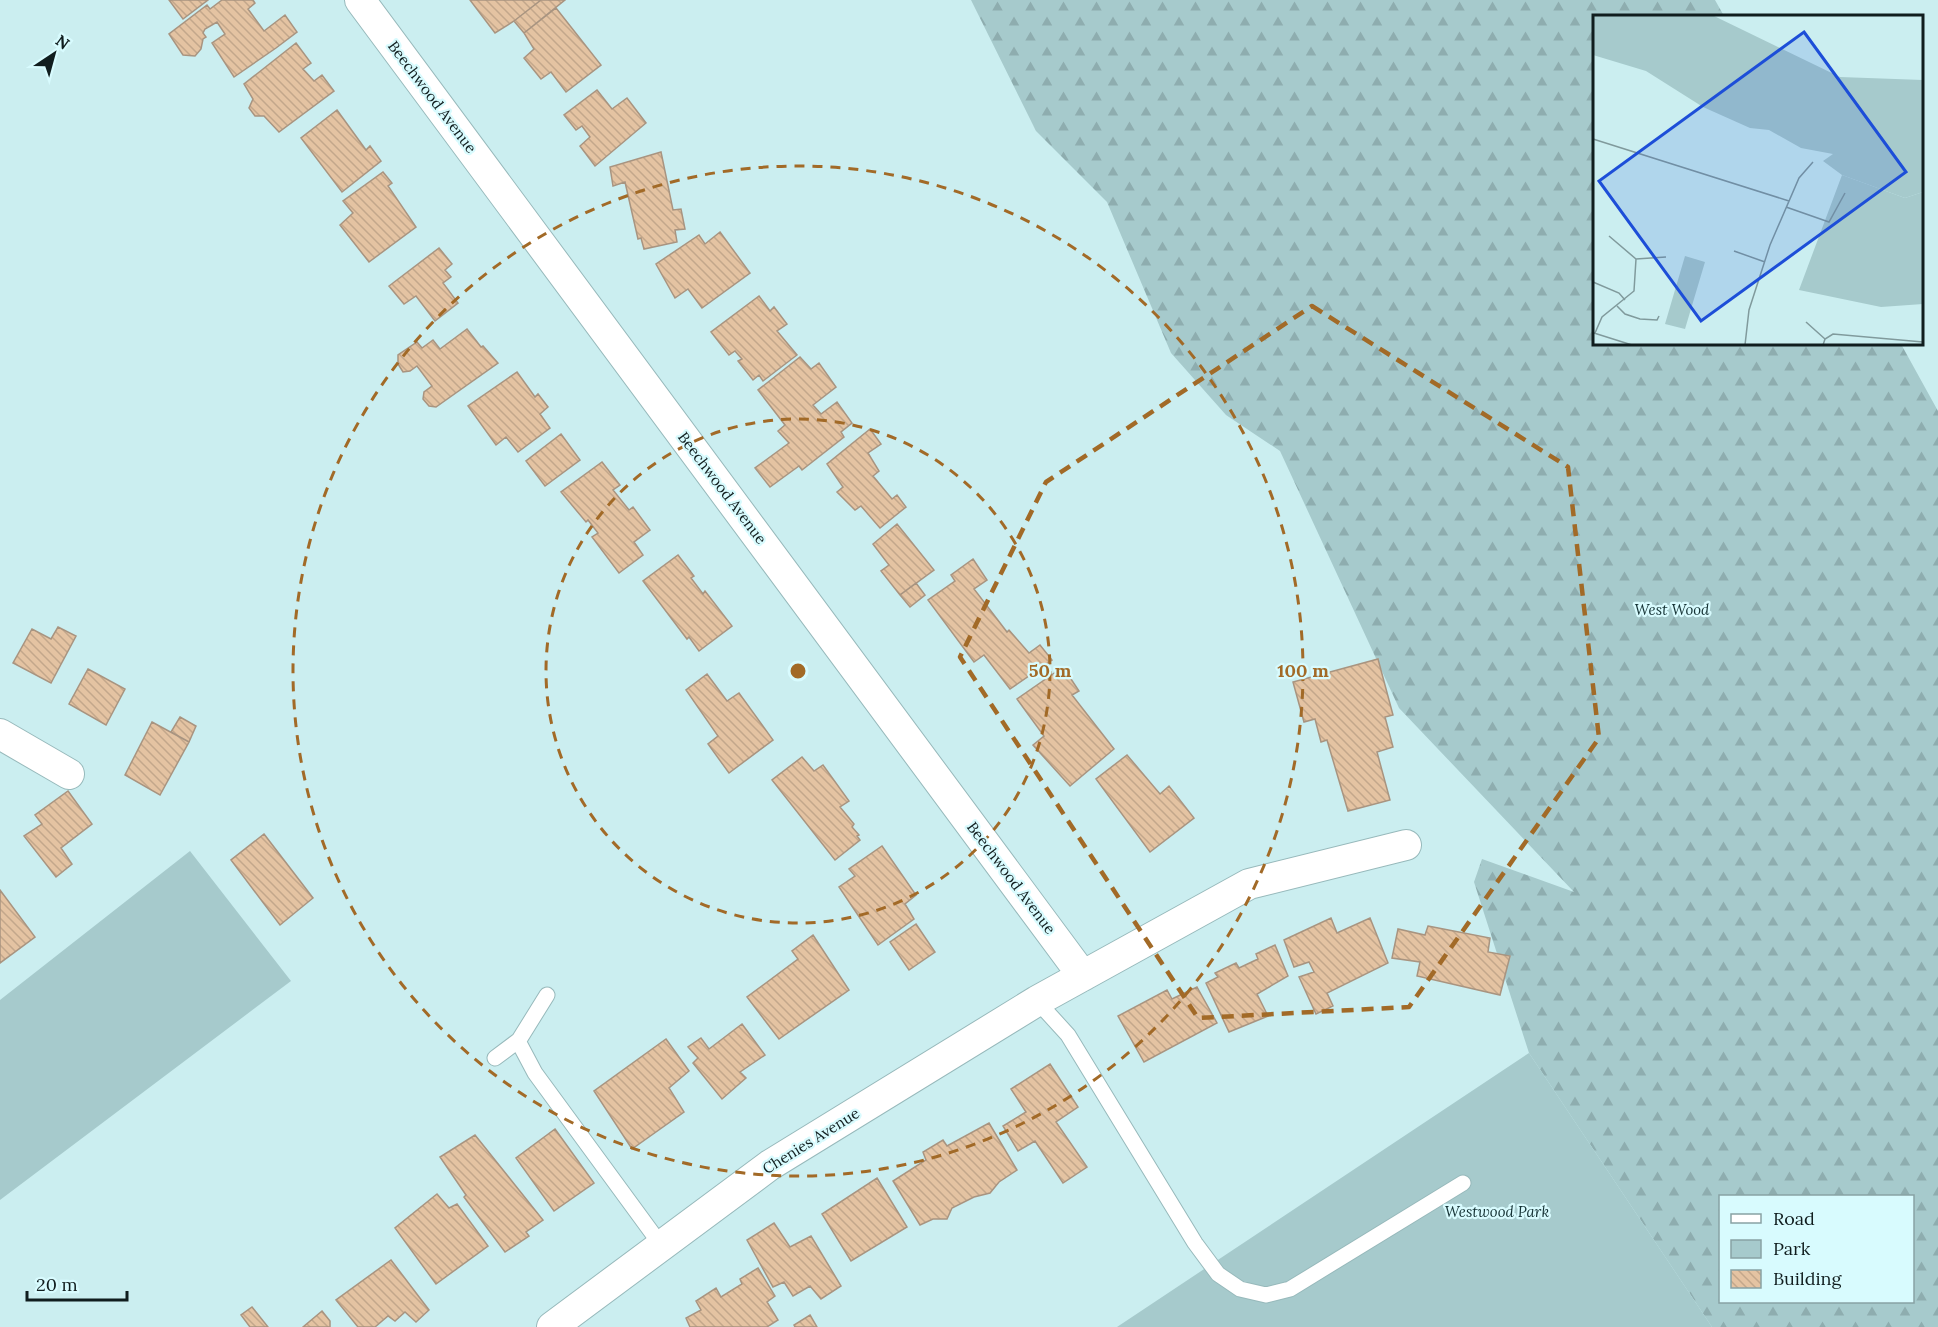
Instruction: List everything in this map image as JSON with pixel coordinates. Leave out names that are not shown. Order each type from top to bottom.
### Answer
[{"type":"street","name":"Beechwood Avenue","points":[[360,0],[1083,976]]},
{"type":"street","points":[[0,734],[69,774]]},
{"type":"street","name":"Chenies Avenue","points":[[552,1327],[770,1165],[1037,1001],[1249,884],[1406,845]]},
{"type":"lane","points":[[495,1058],[518,1041],[547,995]]},
{"type":"lane","points":[[1037,1001],[1068,1035],[1195,1243],[1218,1274],[1240,1289],[1266,1295],[1290,1289],[1463,1183]]},
{"type":"lane","points":[[518,1041],[535,1073],[661,1245]]},
{"type":"highlighted area","points":[[1312,306],[1568,467],[1599,738],[1409,1007],[1198,1018],[960,657],[1046,482]]},
{"type":"green space","name":"West Wood","points":[[971,0],[1715,0],[1723,15],[1593,15],[1593,345],[1902,345],[1938,411],[1938,1327],[1712,1327],[1529,1053],[1474,882],[1482,859],[1574,892],[1399,708],[1280,451],[1226,415],[1171,353],[1107,202],[1036,131]]},
{"type":"green space","points":[[190,851],[291,981],[0,1200],[0,1000]]},
{"type":"green space","name":"Westwood Park","points":[[1529,1053],[1712,1327],[1117,1327]]},
{"type":"building","points":[[169,0],[208,0],[183,19]]},
{"type":"building","points":[[222,0],[253,0],[255,3],[248,9],[264,31],[285,15],[297,32],[234,77],[212,43],[225,34],[217,22],[205,29],[203,33],[206,37],[195,56],[183,55],[169,34],[207,5],[210,9]]},
{"type":"building","points":[[470,0],[541,0],[495,33]]},
{"type":"building","points":[[541,0],[565,0],[524,33],[514,21]]},
{"type":"building","points":[[556,8],[601,65],[566,92],[551,72],[541,79],[524,58],[534,49],[524,33]]},
{"type":"building","points":[[296,43],[311,63],[303,69],[314,81],[322,75],[334,91],[279,132],[264,116],[255,116],[249,108],[253,99],[244,84]]},
{"type":"building","points":[[597,90],[612,109],[627,98],[646,123],[595,166],[580,146],[590,137],[582,126],[576,130],[564,115]]},
{"type":"building","points":[[337,110],[366,150],[370,146],[381,161],[342,192],[301,138]]},
{"type":"building","points":[[661,152],[673,210],[681,209],[685,229],[675,230],[677,242],[644,249],[641,238],[638,239],[625,182],[613,186],[610,167]]},
{"type":"building","points":[[383,172],[392,183],[388,186],[416,227],[369,262],[340,225],[353,213],[343,201]]},
{"type":"building","points":[[720,232],[750,273],[702,308],[688,289],[675,298],[656,264],[699,235],[705,244]]},
{"type":"building","points":[[439,248],[452,264],[445,270],[451,277],[443,283],[458,303],[435,321],[416,296],[404,304],[389,286]]},
{"type":"building","points":[[759,296],[770,311],[774,307],[787,324],[777,331],[797,355],[763,381],[759,375],[753,380],[738,361],[742,359],[735,351],[729,355],[711,332]]},
{"type":"building","points":[[467,329],[498,363],[436,407],[429,406],[423,399],[424,392],[432,386],[417,366],[410,371],[403,372],[398,364],[398,355],[417,342],[422,348],[433,340],[440,349]]},
{"type":"building","points":[[800,357],[811,369],[819,363],[836,387],[813,405],[821,414],[837,402],[852,423],[841,432],[844,437],[802,470],[799,466],[770,487],[755,468],[789,443],[778,431],[785,425],[758,390]]},
{"type":"building","points":[[517,372],[535,397],[538,394],[548,407],[540,414],[550,428],[518,452],[506,437],[496,445],[468,406]]},
{"type":"building","points":[[870,429],[881,444],[868,453],[879,471],[873,476],[892,499],[897,495],[906,507],[880,528],[861,506],[855,510],[837,492],[843,487],[827,464]]},
{"type":"building","points":[[561,434],[580,460],[545,486],[526,461]]},
{"type":"building","points":[[602,462],[620,485],[613,490],[629,510],[633,507],[650,530],[634,542],[643,555],[619,573],[592,537],[598,533],[561,492]]},
{"type":"building","points":[[897,524],[934,570],[900,595],[881,571],[889,565],[873,544]]},
{"type":"building","points":[[678,555],[694,576],[691,578],[703,594],[705,591],[732,626],[699,651],[689,637],[687,639],[643,581]]},
{"type":"building","points":[[973,559],[987,580],[974,589],[1007,632],[1009,630],[1029,653],[1040,645],[1052,660],[1010,689],[984,655],[974,662],[928,600],[955,581],[951,575]]},
{"type":"building","points":[[916,583],[925,595],[910,607],[900,595]]},
{"type":"building","points":[[58,627],[76,636],[51,683],[13,663],[32,629],[51,639]]},
{"type":"building","points":[[1378,659],[1393,715],[1385,717],[1393,747],[1377,752],[1390,800],[1348,811],[1327,740],[1321,742],[1315,719],[1304,722],[1293,682]]},
{"type":"building","points":[[1063,667],[1079,691],[1072,695],[1114,749],[1070,786],[1033,745],[1044,736],[1017,699]]},
{"type":"building","points":[[88,669],[125,689],[106,725],[69,704]]},
{"type":"building","points":[[707,674],[727,701],[739,693],[773,740],[729,773],[708,744],[718,736],[686,690]]},
{"type":"building","points":[[180,717],[196,726],[189,742],[171,732]]},
{"type":"building","points":[[152,722],[189,742],[160,795],[125,775]]},
{"type":"building","points":[[1127,755],[1160,794],[1169,786],[1194,818],[1150,852],[1096,779]]},
{"type":"building","points":[[802,757],[814,771],[823,765],[849,801],[840,807],[854,824],[852,827],[860,840],[835,860],[772,780]]},
{"type":"building","points":[[68,791],[92,824],[61,848],[72,864],[56,877],[24,836],[42,824],[35,815]]},
{"type":"building","points":[[264,834],[313,898],[280,925],[231,860]]},
{"type":"building","points":[[882,846],[916,895],[905,904],[914,919],[878,945],[839,887],[855,876],[849,869]]},
{"type":"building","points":[[0,890],[35,937],[0,963]]},
{"type":"building","points":[[1331,918],[1337,933],[1370,918],[1388,963],[1327,993],[1333,1006],[1316,1014],[1299,977],[1314,972],[1309,962],[1294,967],[1284,940]]},
{"type":"building","points":[[916,924],[935,952],[909,970],[890,942]]},
{"type":"building","points":[[1428,926],[1490,938],[1488,952],[1510,956],[1500,995],[1417,976],[1420,962],[1392,958],[1398,929],[1425,935]]},
{"type":"building","points":[[813,935],[849,990],[779,1039],[747,997],[798,959],[792,951]]},
{"type":"building","points":[[1275,945],[1288,976],[1257,994],[1268,1016],[1229,1032],[1206,983],[1218,977],[1215,973],[1236,963],[1239,968],[1258,959],[1256,954]]},
{"type":"building","points":[[1197,987],[1217,1023],[1144,1062],[1118,1016],[1167,990],[1172,999]]},
{"type":"building","points":[[742,1024],[765,1055],[740,1072],[746,1078],[722,1099],[693,1063],[698,1058],[688,1047],[701,1038],[709,1049]]},
{"type":"building","points":[[666,1039],[689,1071],[669,1088],[684,1112],[632,1149],[594,1091]]},
{"type":"building","points":[[1050,1064],[1078,1107],[1056,1122],[1087,1167],[1063,1183],[1035,1141],[1018,1151],[1003,1126],[1026,1112],[1011,1089]]},
{"type":"building","points":[[989,1123],[1017,1170],[999,1182],[990,1193],[974,1197],[952,1208],[947,1219],[933,1219],[920,1225],[893,1181],[926,1160],[923,1152],[943,1140],[947,1146]]},
{"type":"building","points":[[555,1129],[594,1183],[554,1211],[516,1158]]},
{"type":"building","points":[[475,1135],[543,1220],[526,1232],[529,1236],[505,1252],[464,1197],[466,1195],[440,1157]]},
{"type":"building","points":[[877,1178],[907,1227],[851,1261],[822,1214]]},
{"type":"building","points":[[437,1194],[449,1208],[457,1204],[488,1246],[436,1284],[395,1228]]},
{"type":"building","points":[[774,1223],[790,1247],[811,1236],[841,1286],[821,1299],[810,1286],[793,1296],[784,1282],[773,1287],[747,1240]]},
{"type":"building","points":[[391,1260],[429,1310],[416,1322],[405,1312],[395,1321],[388,1316],[375,1327],[358,1327],[336,1300]]},
{"type":"building","points":[[758,1268],[775,1296],[767,1302],[778,1320],[767,1327],[690,1327],[686,1318],[701,1310],[696,1301],[716,1288],[721,1297],[742,1284],[740,1279]]},
{"type":"building","points":[[252,1307],[268,1327],[250,1327],[241,1315]]},
{"type":"building","points":[[322,1311],[330,1321],[330,1327],[303,1327]]},
{"type":"building","points":[[810,1315],[817,1327],[795,1327],[794,1325]]}]
